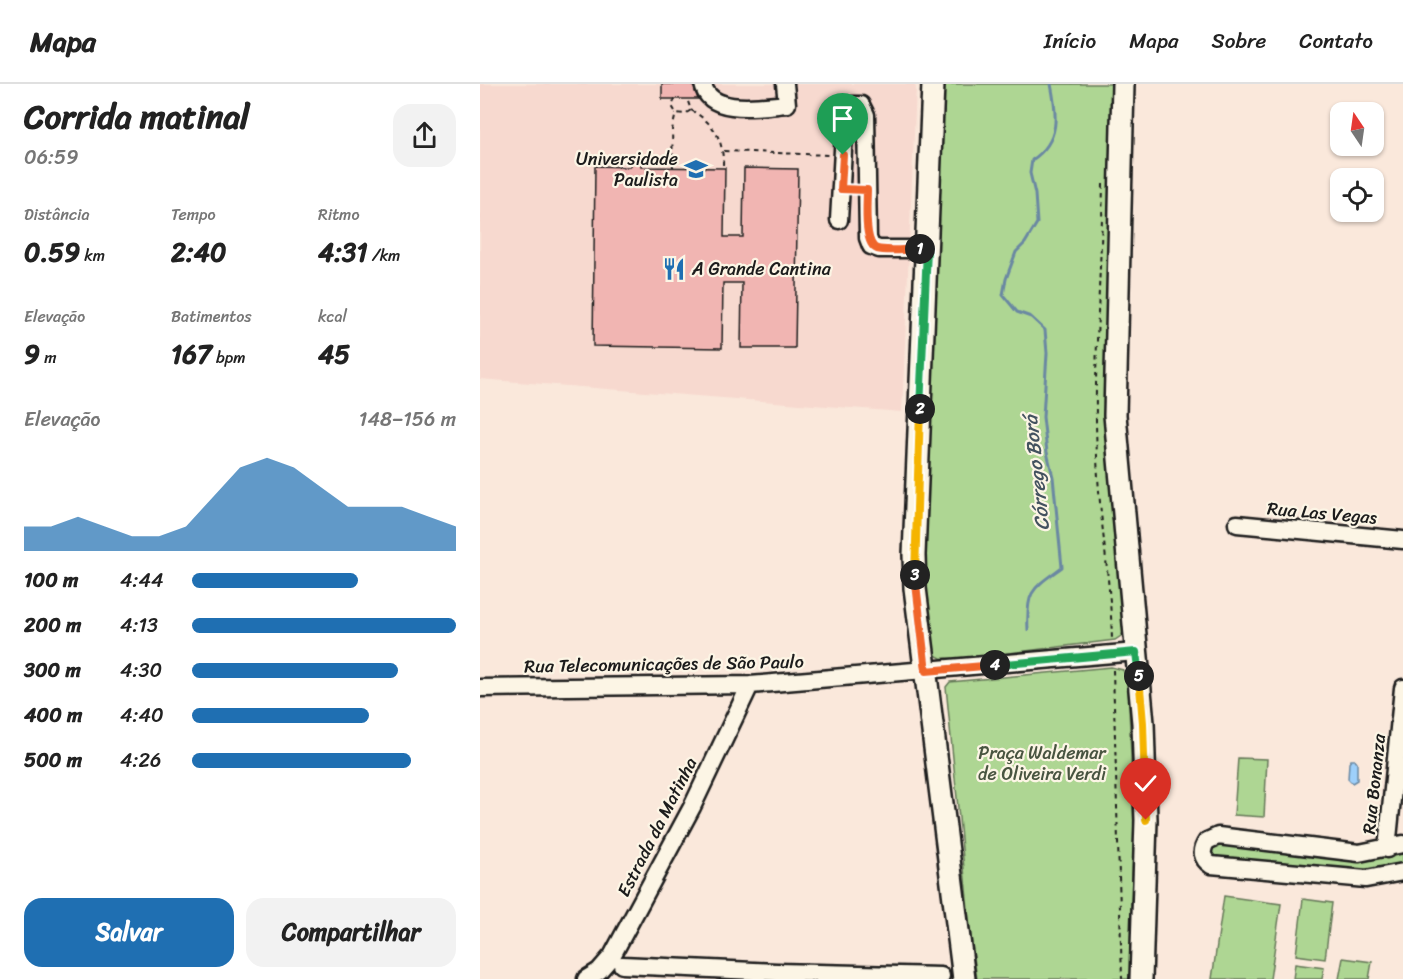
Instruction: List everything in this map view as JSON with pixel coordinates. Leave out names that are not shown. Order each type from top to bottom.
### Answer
[{"type":"main road","points":[[933,84],[914,555],[915,588],[964,979]]},
{"type":"main road","points":[[1122,84],[1116,415],[1143,723],[1146,820],[1141,979]]},
{"type":"street","points":[[703,84],[710,99],[740,107],[787,104],[785,84]]},
{"type":"street","points":[[839,220],[845,115],[848,108],[861,105],[866,116],[868,238],[871,246],[879,249],[927,249]]},
{"type":"street","points":[[841,189],[867,190]]},
{"type":"street","name":"Rua Las Vegas","points":[[1237,524],[1403,540]]},
{"type":"street","name":"Rua Telecomunicações de São Paulo","points":[[480,688],[750,685],[1136,652]]},
{"type":"street","name":"Estrada da Matinha","points":[[586,979],[598,971],[612,956],[692,807],[750,685]]},
{"type":"street","name":"Rua Bonanza","points":[[1395,846],[1403,688]]},
{"type":"street","points":[[1395,846],[1359,853],[1218,836],[1207,841],[1202,853],[1203,858],[1211,865],[1282,873],[1366,879],[1403,872]]},
{"type":"street","points":[[622,965],[777,975],[941,976]]},
{"type":"path","points":[[673,167],[672,130],[676,113],[672,106],[675,99]]},
{"type":"path","points":[[687,99],[691,110],[714,131],[722,142],[723,168]]},
{"type":"path","points":[[676,113],[685,114],[691,110]]},
{"type":"path","points":[[723,151],[843,155]]},
{"type":"path","points":[[1113,670],[1122,979]]},
{"type":"shaded area","name":"Universidade Paulista","points":[[480,84],[914,84],[916,88],[902,412],[480,379]]},
{"type":"green space","points":[[941,84],[1117,84],[1125,629],[1115,640],[960,659],[941,658],[935,655],[932,646],[923,549],[931,403]]},
{"type":"green space","name":"Praça Waldemar de Oliveira Verdi","points":[[1111,667],[1123,670],[1128,682],[1134,832],[1131,979],[977,979],[946,687],[950,682]]},
{"type":"green space","points":[[1238,758],[1267,759],[1264,817],[1234,815]]},
{"type":"green space","points":[[1219,844],[1352,860],[1393,855],[1403,851],[1403,868],[1365,874],[1212,860],[1211,852]]},
{"type":"green space","points":[[1224,896],[1281,904],[1270,979],[1212,979]]},
{"type":"green space","points":[[1303,899],[1332,903],[1325,959],[1296,955]]},
{"type":"green space","points":[[1343,958],[1372,962],[1369,979],[1339,979]]},
{"type":"green space","points":[[1295,964],[1324,968],[1322,979],[1293,979]]},
{"type":"water","points":[[1351,760],[1357,763],[1357,780],[1352,783],[1348,779]]},
{"type":"building","points":[[662,84],[693,84],[698,99],[662,99]]},
{"type":"building","points":[[630,161],[641,161],[641,167],[725,168],[724,237],[743,237],[744,168],[798,169],[795,348],[741,348],[742,283],[723,283],[722,348],[593,346],[595,166],[630,167]]},
{"type":"waterway","name":"Córrego Borá","points":[[1028,630],[1028,606],[1033,592],[1044,580],[1062,567],[1053,477],[1047,452],[1043,417],[1047,353],[1045,330],[1031,317],[1017,312],[1003,295],[1016,252],[1025,243],[1037,223],[1035,194],[1030,173],[1032,160],[1048,144],[1055,126],[1055,106],[1051,84]]},
{"type":"place","name":"Universidade Paulista","points":[[696,169]]},
{"type":"place","name":"A Grande Cantina","points":[[674,269]]},
{"type":"route","points":[[843,155],[841,189],[867,190],[868,238],[871,246],[879,249],[927,249],[914,555],[915,588],[926,671],[1136,652],[1143,723],[1146,820]]}]
